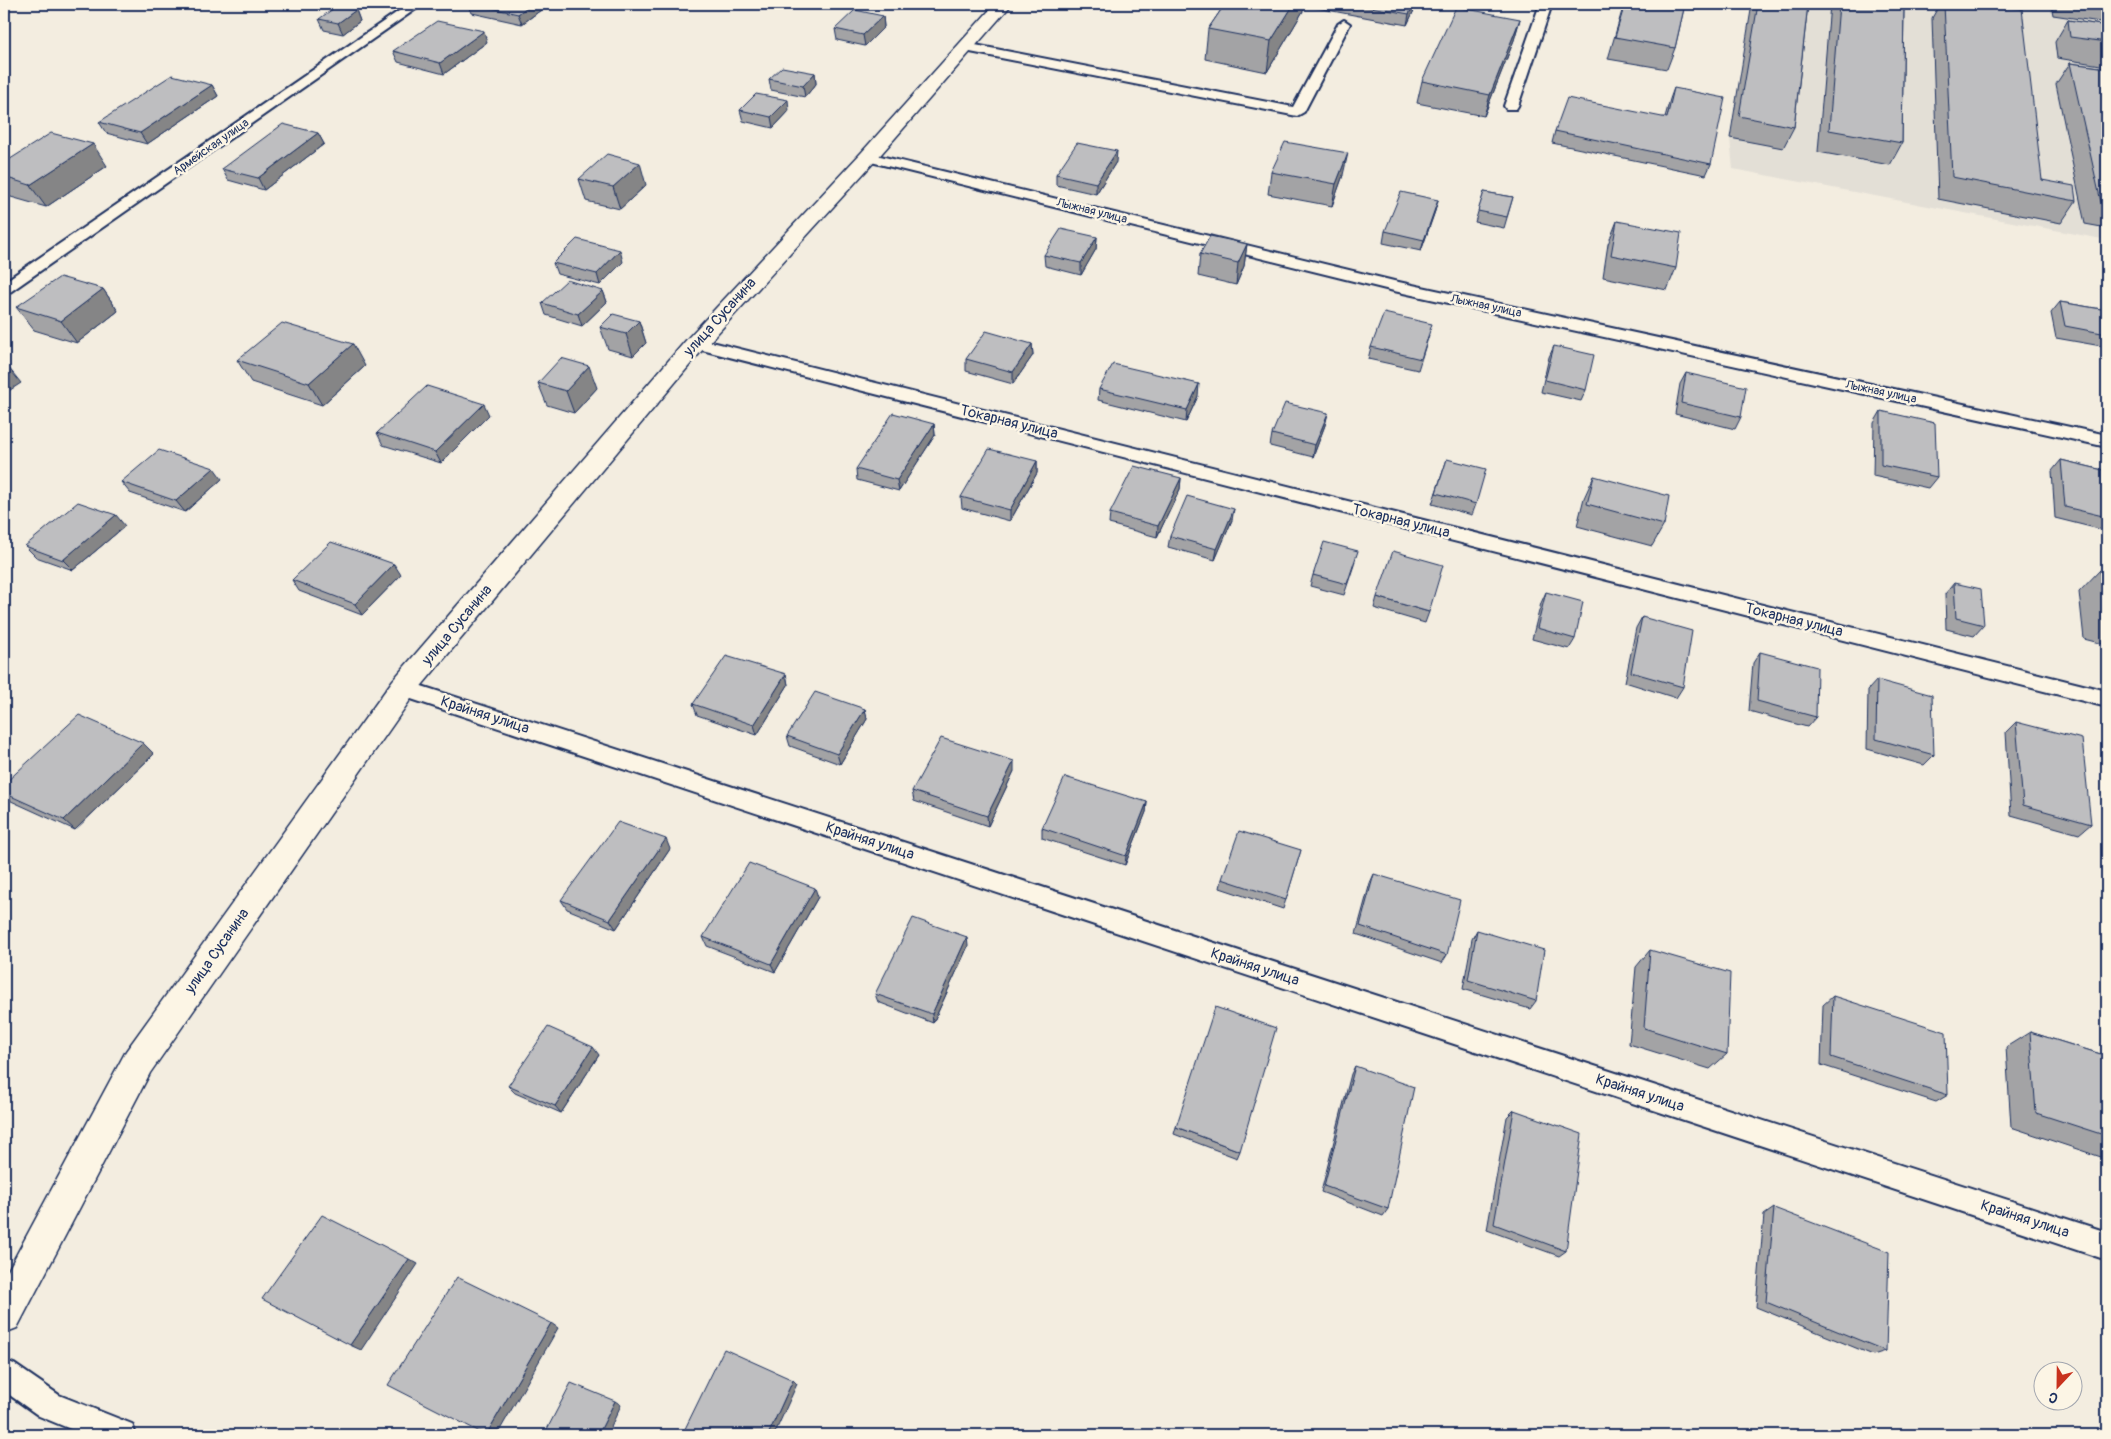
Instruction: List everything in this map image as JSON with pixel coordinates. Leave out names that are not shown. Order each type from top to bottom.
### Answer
[{"type":"street","name":"улица Сусанина","points":[[4,1316],[138,1062],[403,688],[696,343],[868,157],[1004,4]]},
{"type":"lane","name":"Армейская улица","points":[[4,289],[417,4]]},
{"type":"lane","points":[[1511,106],[1546,4]]},
{"type":"lane","points":[[965,47],[1297,112],[1344,24]]},
{"type":"lane","name":"Лыжная улица","points":[[868,157],[1394,286],[2107,441]]},
{"type":"lane","name":"Токарная улица","points":[[696,343],[2107,699]]},
{"type":"lane","name":"Крайняя улица","points":[[403,688],[2107,1246]]},
{"type":"lane","points":[[4,1374],[49,1406],[121,1435]]},
{"type":"shaded area","points":[[1752,4],[2093,4],[2107,6],[2107,240],[1733,169],[1730,138]]},
{"type":"building","points":[[473,4],[531,4],[518,14]]},
{"type":"building","points":[[1225,4],[1294,4],[1271,41],[1208,29]]},
{"type":"building","points":[[1354,4],[1414,4],[1409,14]]},
{"type":"building","points":[[1625,4],[1685,4],[1675,48],[1615,37]]},
{"type":"building","points":[[1758,4],[1808,4],[1794,127],[1739,116]]},
{"type":"building","points":[[1839,4],[1904,4],[1902,143],[1829,130]]},
{"type":"building","points":[[1944,4],[1988,4],[2022,9],[2042,180],[2074,186],[2076,201],[1952,177]]},
{"type":"building","points":[[337,6],[356,10],[338,23],[319,19]]},
{"type":"building","points":[[1456,7],[1520,19],[1490,95],[1422,81]]},
{"type":"building","points":[[855,10],[883,16],[863,35],[835,29]]},
{"type":"building","points":[[2068,20],[2107,26],[2107,42],[2070,37]]},
{"type":"building","points":[[437,21],[484,31],[440,63],[393,51]]},
{"type":"building","points":[[2070,63],[2107,68],[2107,203],[2101,202]]},
{"type":"building","points":[[782,67],[815,73],[803,86],[769,79]]},
{"type":"building","points":[[172,75],[212,85],[140,133],[99,122]]},
{"type":"building","points":[[1674,88],[1725,98],[1711,164],[1555,131],[1567,98],[1667,118]]},
{"type":"building","points":[[756,94],[788,100],[771,117],[740,110]]},
{"type":"building","points":[[283,124],[318,133],[258,178],[222,169]]},
{"type":"building","points":[[51,133],[93,144],[30,185],[4,177],[4,163]]},
{"type":"building","points":[[1285,142],[1348,153],[1336,184],[1271,172]]},
{"type":"building","points":[[1077,143],[1117,151],[1096,183],[1056,174]]},
{"type":"building","points":[[607,154],[640,163],[613,187],[579,179]]},
{"type":"building","points":[[1401,192],[1438,200],[1424,240],[1385,231]]},
{"type":"building","points":[[1484,192],[1513,197],[1507,217],[1478,211]]},
{"type":"building","points":[[1617,221],[1681,233],[1676,268],[1611,255]]},
{"type":"building","points":[[1061,229],[1097,237],[1081,263],[1044,255]]},
{"type":"building","points":[[1210,236],[1247,244],[1238,263],[1200,254]]},
{"type":"building","points":[[577,239],[620,250],[597,274],[553,263]]},
{"type":"building","points":[[60,277],[103,289],[61,321],[16,307]]},
{"type":"building","points":[[567,280],[603,291],[578,314],[542,303]]},
{"type":"building","points":[[2060,302],[2107,310],[2107,334],[2065,326]]},
{"type":"building","points":[[1384,313],[1432,324],[1421,359],[1371,347]]},
{"type":"building","points":[[613,314],[639,321],[626,334],[600,327]]},
{"type":"building","points":[[282,323],[353,344],[309,383],[237,360]]},
{"type":"building","points":[[986,331],[1032,344],[1013,372],[966,359]]},
{"type":"building","points":[[1554,346],[1594,355],[1586,390],[1545,380]]},
{"type":"building","points":[[561,358],[589,366],[566,391],[538,383]]},
{"type":"building","points":[[1113,364],[1199,384],[1187,410],[1099,389]]},
{"type":"building","points":[[1686,373],[1746,387],[1741,417],[1681,403]]},
{"type":"building","points":[[427,386],[484,404],[435,452],[377,433]]},
{"type":"building","points":[[1285,403],[1328,413],[1315,445],[1272,434]]},
{"type":"building","points":[[1881,411],[1935,423],[1937,477],[1881,465]]},
{"type":"building","points":[[893,413],[934,424],[897,480],[856,469]]},
{"type":"building","points":[[989,449],[1037,461],[1010,510],[961,497]]},
{"type":"building","points":[[159,450],[214,468],[176,501],[121,482]]},
{"type":"building","points":[[1447,459],[1486,469],[1476,504],[1436,493]]},
{"type":"building","points":[[2061,460],[2107,471],[2107,517],[2065,507]]},
{"type":"building","points":[[1134,466],[1181,478],[1158,526],[1110,513]]},
{"type":"building","points":[[1594,476],[1669,496],[1664,525],[1587,504]]},
{"type":"building","points":[[1187,496],[1234,509],[1217,549],[1170,536]]},
{"type":"building","points":[[78,502],[116,515],[63,560],[25,546]]},
{"type":"building","points":[[331,542],[394,564],[355,604],[292,580]]},
{"type":"building","points":[[1324,542],[1358,551],[1347,584],[1313,575]]},
{"type":"building","points":[[1393,551],[1443,565],[1429,612],[1377,597]]},
{"type":"building","points":[[2100,570],[2107,572],[2107,619],[2105,619]]},
{"type":"building","points":[[1954,583],[1981,589],[1984,625],[1956,618]]},
{"type":"building","points":[[1546,592],[1583,602],[1575,639],[1537,628]]},
{"type":"building","points":[[1642,617],[1692,631],[1683,687],[1631,672]]},
{"type":"building","points":[[1760,652],[1817,667],[1816,717],[1757,701]]},
{"type":"building","points":[[726,656],[786,674],[754,725],[693,704]]},
{"type":"building","points":[[1877,680],[1932,695],[1934,755],[1876,739]]},
{"type":"building","points":[[815,692],[865,709],[837,754],[787,736]]},
{"type":"building","points":[[79,715],[143,743],[64,820],[4,793],[4,784]]},
{"type":"building","points":[[2016,722],[2082,739],[2091,824],[2023,805]]},
{"type":"building","points":[[941,738],[1014,761],[987,816],[912,791]]},
{"type":"building","points":[[1065,777],[1147,802],[1126,856],[1042,828]]},
{"type":"building","points":[[618,822],[666,839],[610,920],[561,900]]},
{"type":"building","points":[[1239,831],[1301,850],[1286,900],[1222,879]]},
{"type":"building","points":[[749,863],[815,888],[771,964],[703,937]]},
{"type":"building","points":[[1374,874],[1460,900],[1447,955],[1360,926]]},
{"type":"building","points":[[913,918],[967,937],[932,1014],[875,994]]},
{"type":"building","points":[[1477,930],[1544,950],[1536,1001],[1468,980]]},
{"type":"building","points":[[1650,950],[1730,973],[1727,1054],[1644,1028]]},
{"type":"building","points":[[1833,996],[1946,1032],[1948,1095],[1831,1057]]},
{"type":"building","points":[[1215,1007],[1276,1028],[1240,1151],[1176,1127]]},
{"type":"building","points":[[548,1027],[593,1047],[555,1106],[508,1086]]},
{"type":"building","points":[[2030,1032],[2107,1056],[2107,1136],[2036,1113]]},
{"type":"building","points":[[1355,1066],[1414,1087],[1388,1209],[1324,1186]]},
{"type":"building","points":[[1514,1110],[1582,1134],[1566,1251],[1494,1224]]},
{"type":"building","points":[[1774,1208],[1889,1252],[1886,1351],[1766,1302]]},
{"type":"building","points":[[322,1215],[409,1259],[350,1345],[262,1299]]},
{"type":"building","points":[[457,1277],[551,1323],[486,1435],[388,1385]]},
{"type":"building","points":[[724,1349],[793,1380],[768,1435],[682,1435]]},
{"type":"building","points":[[571,1383],[615,1401],[598,1435],[544,1435]]}]
